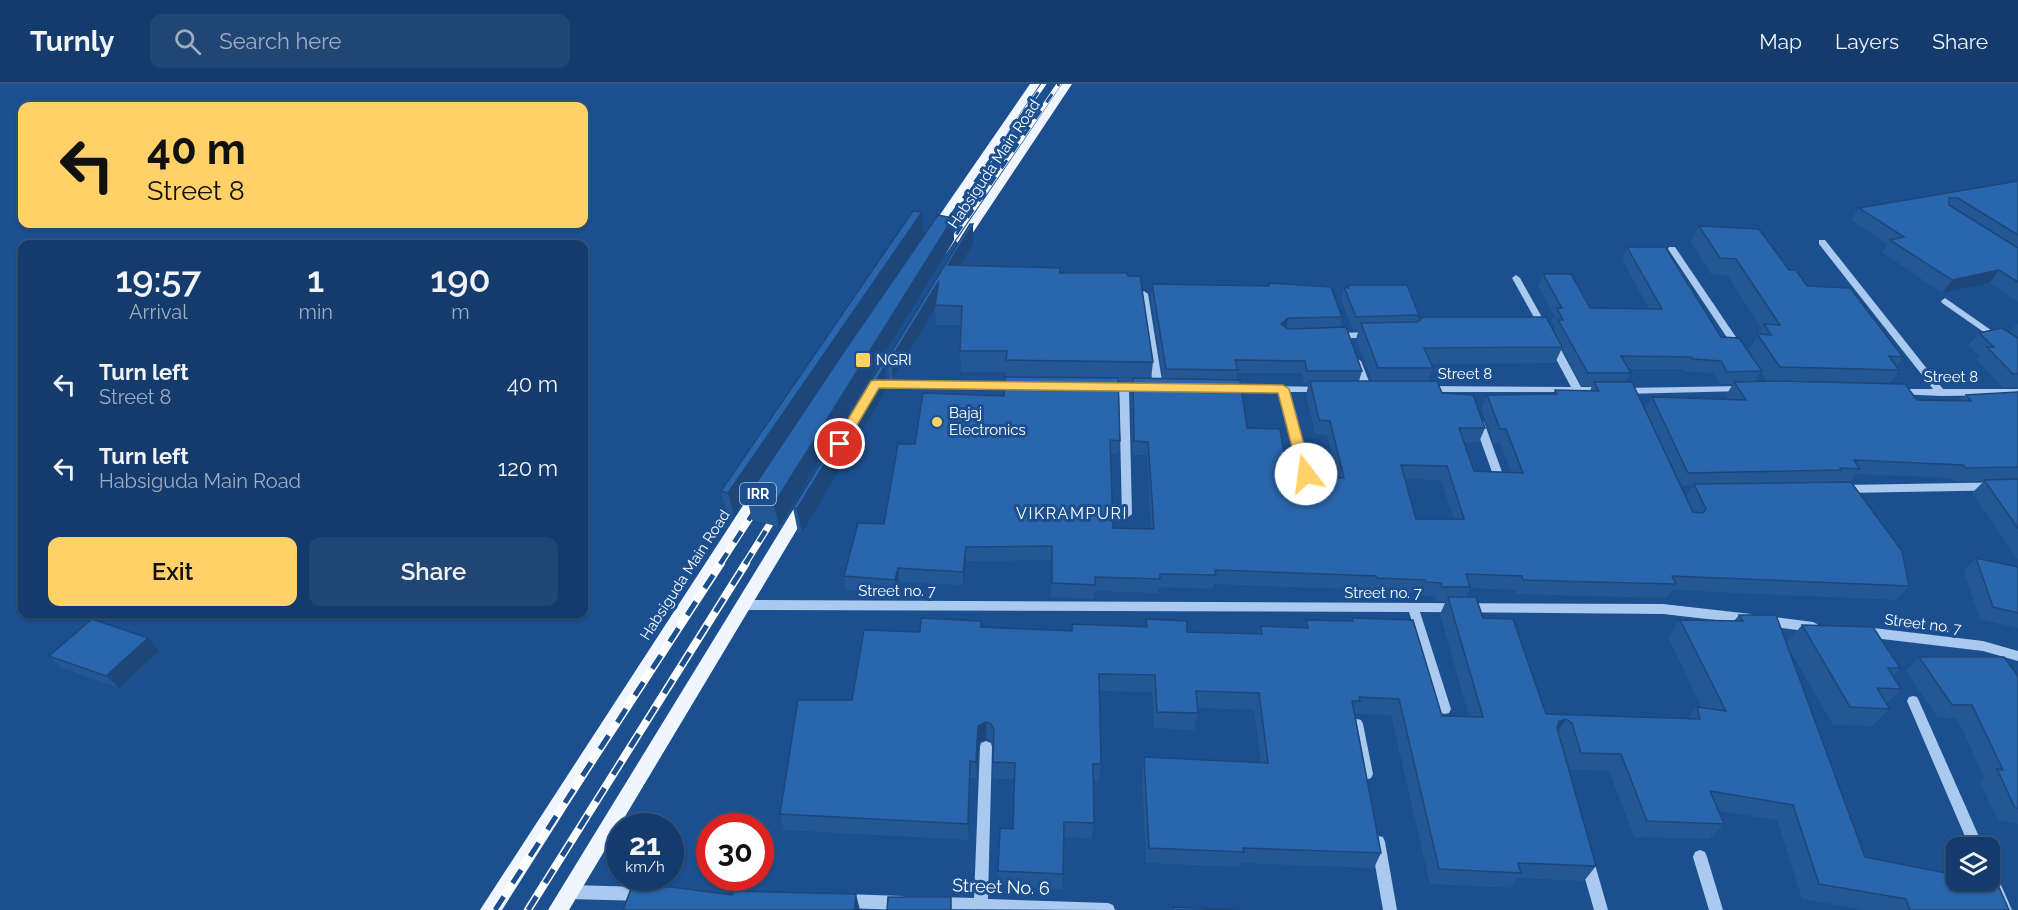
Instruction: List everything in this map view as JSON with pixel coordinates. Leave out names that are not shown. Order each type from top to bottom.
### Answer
[{"type":"main road","name":"Habsiguda Main Road","points":[[924,246],[1035,84]]},
{"type":"main road","name":"Habsiguda Main Road","points":[[952,258],[987,201],[1067,84]]},
{"type":"main road","points":[[873,389],[887,364]]},
{"type":"main road","name":"Habsiguda Main Road","points":[[490,910],[767,481]]},
{"type":"main road","points":[[558,910],[816,484]]},
{"type":"street","points":[[1822,242],[1941,393]]},
{"type":"street","points":[[1672,249],[1747,361]]},
{"type":"street","points":[[1516,278],[1577,389]]},
{"type":"street","points":[[1144,294],[1158,387]]},
{"type":"street","points":[[1945,301],[2018,353]]},
{"type":"street","points":[[1342,326],[1367,389]]},
{"type":"street","points":[[1325,336],[1379,334]]},
{"type":"street","points":[[873,389],[1029,385]]},
{"type":"street","points":[[1088,386],[1169,387]]},
{"type":"street","points":[[1124,386],[1127,514]]},
{"type":"street","points":[[1214,388],[1331,389]]},
{"type":"street","points":[[1283,389],[1306,474]]},
{"type":"street","points":[[1355,389],[1378,389]]},
{"type":"street","name":"Street 8","points":[[1422,389],[1470,399],[1577,389],[1631,396],[1754,389]]},
{"type":"street","name":"Street 8","points":[[1886,392],[2018,392]]},
{"type":"street","points":[[1470,399],[1497,472]]},
{"type":"street","points":[[1829,489],[2018,486]]},
{"type":"street","name":"Street no. 7","points":[[744,605],[1663,609],[1829,628]]},
{"type":"street","points":[[1413,608],[1445,709]]},
{"type":"street","name":"Street no. 7","points":[[1853,631],[1983,646],[2018,657]]},
{"type":"street","points":[[1913,701],[1972,837]]},
{"type":"street","points":[[1357,724],[1367,782]]},
{"type":"street","points":[[981,908],[986,747]]},
{"type":"street","points":[[1376,829],[1390,910]]},
{"type":"street","points":[[1582,844],[1601,910]]},
{"type":"street","points":[[1700,857],[1716,910]]},
{"type":"street","points":[[1997,891],[2005,910]]},
{"type":"street","points":[[569,892],[663,895]]},
{"type":"street","name":"Street No. 6","points":[[828,900],[981,908],[1108,910]]},
{"type":"building","points":[[2018,181],[2018,235],[1958,198],[1949,198],[1949,205],[2018,248],[2018,282],[1999,270],[1952,280],[1890,240],[1904,237],[1859,208]]},
{"type":"building","points":[[913,211],[922,212],[728,493],[721,491]]},
{"type":"building","points":[[938,215],[953,218],[774,504],[747,497],[843,353]]},
{"type":"building","points":[[970,224],[973,224],[948,265],[1060,268],[1060,273],[1127,273],[1128,276],[1140,276],[1153,362],[1006,360],[1007,351],[960,351],[962,306],[935,305],[939,281],[891,359],[887,359]]},
{"type":"building","points":[[1699,226],[1759,229],[1789,270],[1796,270],[1807,286],[1850,288],[1903,357],[1889,356],[1899,370],[1780,367],[1757,334],[1771,335],[1764,324],[1780,325],[1736,259],[1720,258]]},
{"type":"building","points":[[1627,247],[1665,247],[1721,337],[1739,338],[1762,371],[1727,372],[1721,361],[1691,357],[1621,356],[1631,373],[1588,373],[1558,320],[1563,320],[1557,308],[1562,308],[1543,274],[1571,274],[1590,308],[1662,309]]},
{"type":"building","points":[[1269,283],[1331,287],[1342,317],[1288,318],[1281,324],[1288,329],[1346,327],[1362,371],[1307,371],[1305,361],[1235,360],[1238,370],[1166,369],[1152,284],[1269,286]]},
{"type":"building","points":[[1348,285],[1407,285],[1420,318],[1416,315],[1356,317],[1344,287],[1349,288]]},
{"type":"building","points":[[1424,317],[1546,317],[1562,347],[1424,348],[1433,368],[1378,368],[1361,323],[1417,322]]},
{"type":"building","points":[[2002,328],[2018,338],[2018,374],[2013,374],[1987,347],[1994,347],[1979,333]]},
{"type":"building","points":[[880,366],[885,366],[797,509],[793,508]]},
{"type":"building","points":[[1005,377],[1118,378],[1120,441],[1110,440],[1113,528],[1154,529],[1148,442],[1134,441],[1133,378],[1240,380],[1247,428],[1280,429],[1288,476],[1344,478],[1330,421],[1319,420],[1310,381],[1437,381],[1442,393],[1473,395],[1485,428],[1459,428],[1474,471],[1523,473],[1506,429],[1500,429],[1487,395],[1557,394],[1555,390],[1599,391],[1594,382],[1632,382],[1693,512],[1703,513],[1706,509],[1694,484],[1851,482],[1902,551],[1909,586],[1672,576],[1676,584],[1594,582],[1523,580],[1522,576],[1466,574],[1470,587],[1442,587],[1441,583],[1425,580],[1377,578],[1376,576],[1215,570],[1216,575],[1160,574],[1160,579],[1095,577],[1095,585],[1052,583],[1052,546],[966,547],[963,572],[898,568],[895,580],[844,576],[858,523],[884,524],[898,444],[915,444],[923,393],[1004,396]],"holes":[[[1401,465],[1447,466],[1464,519],[1416,519]]]},
{"type":"building","points":[[1734,382],[1905,384],[1917,400],[1971,401],[1966,395],[2018,392],[2018,467],[1966,468],[1963,465],[1854,460],[1860,469],[1688,473],[1652,397],[1746,400]]},
{"type":"building","points":[[2018,479],[2018,528],[1984,480]]},
{"type":"building","points":[[1976,558],[2018,567],[2018,613],[1993,607]]},
{"type":"building","points":[[1448,597],[1476,597],[1483,618],[1513,619],[1546,714],[1700,719],[1697,707],[1726,711],[1680,620],[1743,621],[1739,615],[1776,615],[1865,857],[1946,873],[1946,891],[2000,890],[2009,910],[1910,910],[1906,899],[1819,884],[1793,805],[1710,791],[1724,824],[1647,821],[1621,754],[1581,753],[1572,723],[1566,719],[1559,721],[1557,728],[1596,866],[1518,863],[1521,873],[1439,869],[1399,699],[1359,697],[1360,701],[1352,701],[1381,853],[1243,848],[1244,852],[1149,848],[1144,757],[1268,763],[1259,693],[1196,691],[1198,713],[1157,712],[1155,675],[1099,674],[1101,764],[1093,764],[1094,823],[1064,822],[1063,874],[998,871],[1000,828],[1013,829],[1015,763],[993,762],[994,730],[991,724],[986,722],[978,726],[976,762],[970,761],[968,824],[780,814],[798,700],[852,700],[864,630],[920,632],[921,618],[981,621],[981,627],[1072,631],[1072,624],[1147,627],[1146,619],[1187,621],[1187,632],[1262,634],[1261,626],[1308,628],[1306,620],[1353,621],[1352,618],[1413,620],[1442,716],[1483,717]]},
{"type":"building","points":[[92,619],[148,638],[106,676],[49,656]]},
{"type":"building","points":[[1802,625],[1873,627],[1900,668],[1888,668],[1901,689],[1877,688],[1890,709],[1850,707]]},
{"type":"building","points":[[1919,657],[2004,657],[2018,676],[2018,808],[2015,808],[1997,769],[2003,770],[1972,705],[1952,705]]},
{"type":"building","points":[[684,889],[732,895],[733,891],[856,894],[854,910],[623,910],[630,891],[684,891]]},
{"type":"building","points":[[888,897],[951,897],[951,910],[887,910]]},
{"type":"building","points":[[1173,907],[1241,910],[1173,910]]},
{"type":"railway","points":[[940,231],[1044,84]]},
{"type":"railway","points":[[945,251],[1059,84]]},
{"type":"railway","points":[[720,564],[761,501]]},
{"type":"railway","points":[[745,564],[778,511]]},
{"type":"railway","points":[[495,910],[721,563]]},
{"type":"railway","points":[[528,910],[746,563]]},
{"type":"place","name":"NGRI","points":[[863,360]]},
{"type":"place","name":"Bajaj Electronics","points":[[937,422]]},
{"type":"district","name":"VIKRAMPURI","points":[[1072,513]]},
{"type":"route","points":[[840,444],[876,384],[1283,389],[1306,474]]}]
